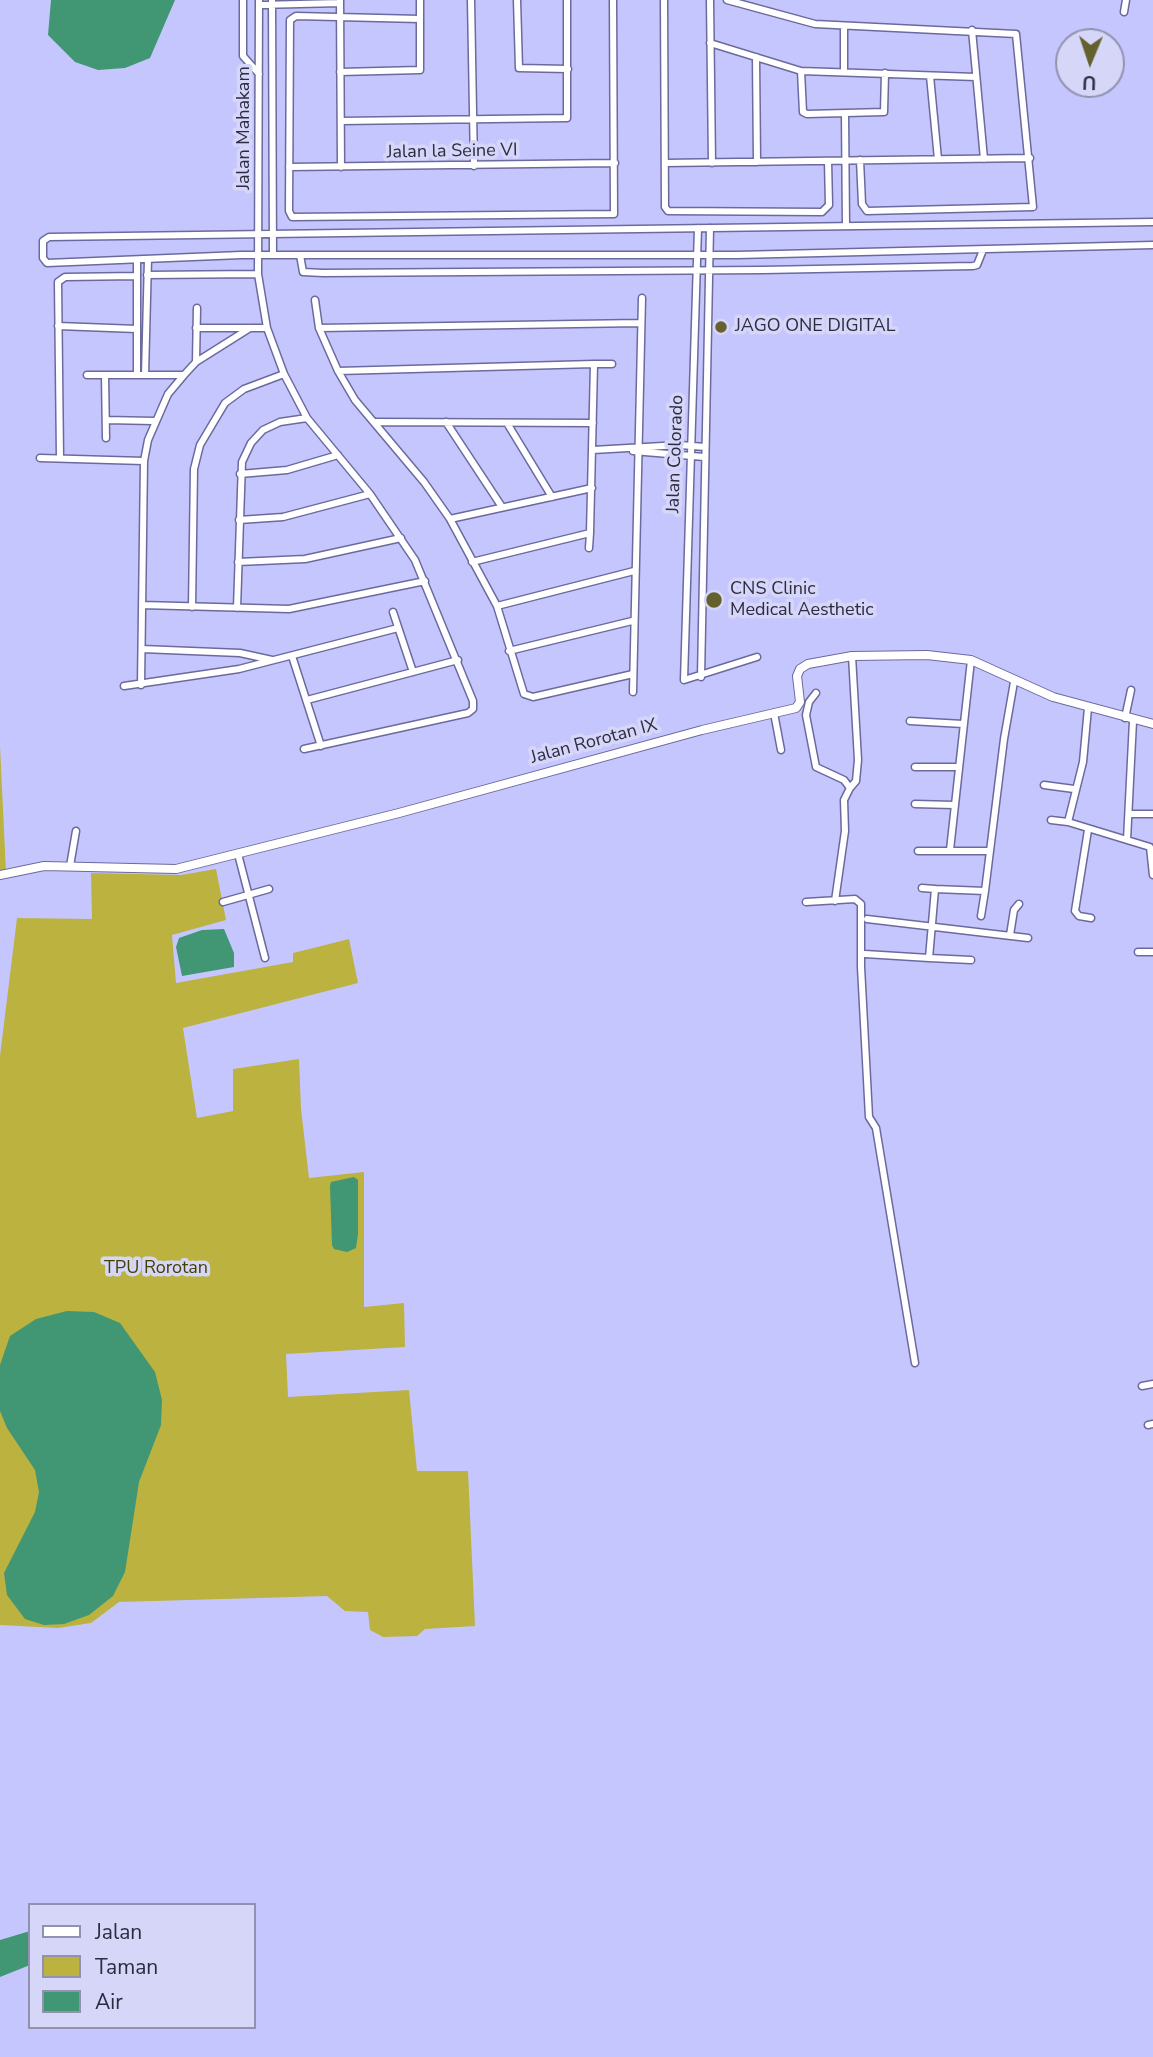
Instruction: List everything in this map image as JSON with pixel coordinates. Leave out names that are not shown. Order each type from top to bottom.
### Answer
[{"type":"street","points":[[243,0],[243,56],[259,74]]},
{"type":"street","points":[[341,72],[420,70],[420,0]]},
{"type":"street","points":[[471,0],[474,166]]},
{"type":"street","points":[[517,0],[519,68],[568,69]]},
{"type":"street","points":[[341,121],[567,118],[567,0]]},
{"type":"street","points":[[420,19],[296,16],[290,21],[289,211],[292,217],[614,215],[613,0]]},
{"type":"street","points":[[664,0],[665,207],[672,213],[822,212],[829,205],[828,161]]},
{"type":"street","points":[[710,0],[712,163]]},
{"type":"street","points":[[727,0],[792,20],[844,26],[1016,34],[1034,203],[1029,209],[867,211],[862,204],[860,160]]},
{"type":"street","points":[[1124,12],[1126,0]]},
{"type":"street","name":"Jalan Mahakam","points":[[272,2],[273,255]]},
{"type":"street","points":[[259,3],[340,2],[341,167]]},
{"type":"street","name":"Jalan Mahakam","points":[[259,3],[258,274],[267,328],[284,374],[307,418],[370,494],[401,538],[425,581],[473,701],[471,711],[321,747]]},
{"type":"street","points":[[844,26],[844,71]]},
{"type":"street","points":[[972,30],[984,159]]},
{"type":"street","points":[[710,43],[801,71],[976,78]]},
{"type":"street","points":[[756,57],[757,162]]},
{"type":"street","points":[[801,71],[804,114],[884,112],[885,73]]},
{"type":"street","points":[[930,76],[938,159]]},
{"type":"street","points":[[845,114],[846,226]]},
{"type":"street","points":[[665,163],[1030,158]]},
{"type":"street","name":"Jalan la Seine VI","points":[[289,167],[615,163]]},
{"type":"street","points":[[1153,222],[49,237],[43,243],[43,258],[46,262],[273,255],[855,253],[1153,245]]},
{"type":"street","name":"Jalan Colorado","points":[[698,228],[684,680],[701,677],[710,228]]},
{"type":"street","points":[[300,255],[303,272],[857,269],[976,266],[983,250]]},
{"type":"street","points":[[855,253],[857,269]]},
{"type":"street","points":[[487,270],[488,255]]},
{"type":"street","points":[[145,375],[148,259]]},
{"type":"street","points":[[137,260],[137,375]]},
{"type":"street","points":[[61,458],[58,326],[60,280],[258,274]]},
{"type":"street","points":[[633,692],[634,450],[642,298]]},
{"type":"street","points":[[315,300],[319,328],[338,371],[355,400],[425,482],[450,519],[497,606],[523,691],[529,696],[633,674]]},
{"type":"street","points":[[196,362],[197,308]]},
{"type":"street","points":[[319,328],[640,323]]},
{"type":"street","points":[[58,326],[137,329]]},
{"type":"street","points":[[196,328],[267,328]]},
{"type":"street","points":[[141,685],[144,461],[154,421],[168,394],[196,362],[250,328]]},
{"type":"street","points":[[589,548],[594,364]]},
{"type":"street","points":[[338,371],[612,364]]},
{"type":"street","points":[[192,607],[194,469],[200,445],[225,403],[244,389],[284,374]]},
{"type":"street","points":[[87,375],[184,375]]},
{"type":"street","points":[[105,375],[106,438]]},
{"type":"street","points":[[237,608],[240,474],[251,443],[263,430],[280,422],[307,418]]},
{"type":"street","points":[[106,420],[154,421]]},
{"type":"street","points":[[376,422],[593,423]]},
{"type":"street","points":[[446,422],[502,508]]},
{"type":"street","points":[[507,423],[552,497]]},
{"type":"street","points":[[691,429],[705,430]]},
{"type":"street","points":[[593,450],[705,447]]},
{"type":"street","points":[[634,450],[704,457]]},
{"type":"street","points":[[240,474],[287,470],[338,455]]},
{"type":"street","points":[[40,458],[144,461]]},
{"type":"street","points":[[450,519],[592,488]]},
{"type":"street","points":[[239,520],[283,517],[370,494]]},
{"type":"street","points":[[472,562],[590,533]]},
{"type":"street","points":[[239,562],[305,559],[401,538]]},
{"type":"street","points":[[497,606],[634,571]]},
{"type":"street","points":[[142,605],[289,610],[425,581]]},
{"type":"street","points":[[393,612],[413,672]]},
{"type":"street","points":[[509,650],[632,621]]},
{"type":"street","points":[[124,686],[274,660],[398,628]]},
{"type":"street","points":[[142,649],[240,653],[274,660]]},
{"type":"street","name":"Jalan Rorotan IX","points":[[0,875],[32,867],[174,869],[238,854],[798,706],[797,676],[802,667],[852,656],[927,655],[971,660],[1014,682],[1088,708],[1153,724]]},
{"type":"street","points":[[292,656],[321,747],[304,750]]},
{"type":"street","points":[[835,901],[845,831],[844,800],[856,781],[858,760],[852,656]]},
{"type":"street","points":[[701,677],[757,657]]},
{"type":"street","points":[[307,701],[458,660]]},
{"type":"street","points":[[950,850],[971,660]]},
{"type":"street","points":[[981,916],[1014,682]]},
{"type":"street","points":[[1127,840],[1131,690]]},
{"type":"street","points":[[816,693],[809,702],[806,715],[816,768],[844,780],[850,788]]},
{"type":"street","points":[[1068,822],[1074,789],[1083,762],[1088,708]]},
{"type":"street","points":[[774,713],[781,750]]},
{"type":"street","points":[[910,721],[963,724]]},
{"type":"street","points":[[915,767],[959,767]]},
{"type":"street","points":[[1044,785],[1074,789]]},
{"type":"street","points":[[915,804],[954,805]]},
{"type":"street","points":[[1129,814],[1153,814]]},
{"type":"street","points":[[1051,820],[1068,822],[1150,848],[1153,874]]},
{"type":"street","points":[[1088,830],[1075,911],[1079,916],[1091,918]]},
{"type":"street","points":[[71,866],[76,831]]},
{"type":"street","points":[[918,850],[989,851]]},
{"type":"street","points":[[238,854],[265,958]]},
{"type":"street","points":[[922,888],[985,891]]},
{"type":"street","points":[[929,958],[935,888]]},
{"type":"street","points":[[223,902],[269,890]]},
{"type":"street","points":[[806,902],[858,900],[861,904],[861,967],[869,1117],[876,1128],[915,1363]]},
{"type":"street","points":[[1010,935],[1014,910],[1019,904]]},
{"type":"street","points":[[867,919],[1028,938]]},
{"type":"street","points":[[1138,953],[1153,952]]},
{"type":"street","points":[[865,954],[971,960]]},
{"type":"street","points":[[1142,1386],[1153,1384]]},
{"type":"green space","points":[[0,746],[6,873],[0,875]]},
{"type":"green space","name":"TPU Rorotan","points":[[216,869],[226,920],[172,935],[176,983],[293,962],[293,953],[349,939],[358,983],[183,1028],[197,1118],[233,1111],[233,1069],[299,1059],[301,1109],[309,1178],[364,1172],[364,1307],[404,1303],[405,1347],[286,1354],[288,1397],[409,1390],[417,1471],[468,1471],[475,1626],[425,1629],[417,1636],[383,1637],[370,1630],[368,1612],[345,1611],[327,1596],[119,1602],[91,1623],[58,1628],[0,1625],[0,1056],[17,918],[92,919],[91,873],[181,875]]},
{"type":"water","points":[[51,0],[175,0],[150,58],[125,68],[98,70],[75,62],[48,35]]},
{"type":"water","points":[[224,929],[234,953],[234,967],[182,976],[176,947],[179,938],[202,930]]},
{"type":"water","points":[[354,1177],[358,1180],[358,1234],[356,1248],[347,1252],[334,1249],[332,1245],[330,1186],[331,1182]]},
{"type":"water","points":[[67,1311],[94,1312],[120,1323],[155,1372],[162,1400],[161,1425],[139,1482],[125,1572],[113,1596],[89,1615],[64,1624],[44,1625],[25,1619],[7,1595],[4,1573],[35,1512],[39,1492],[35,1470],[7,1428],[0,1411],[0,1365],[10,1336],[36,1319]]},
{"type":"water","points":[[28,1932],[28,1966],[0,1977],[0,1940]]},
{"type":"place","name":"JAGO ONE DIGITAL","points":[[721,327]]},
{"type":"place","name":"CNS Clinic Medical Aesthetic","points":[[714,600]]}]
